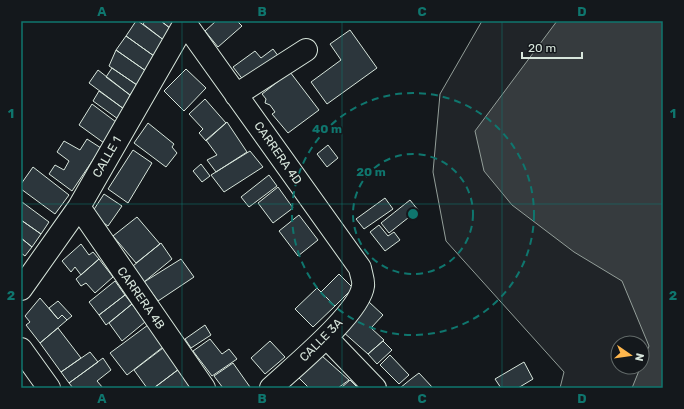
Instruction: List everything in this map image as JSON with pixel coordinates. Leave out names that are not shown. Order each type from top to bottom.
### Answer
[{"type":"street","name":"CARRERA 4D","points":[[185,22],[360,268],[363,286]]},
{"type":"street","name":"CALLE 1","points":[[21,289],[79,207],[185,22]]},
{"type":"street","points":[[236,95],[306,50]]},
{"type":"street","name":"CARRERA 4B","points":[[79,207],[204,388]]},
{"type":"street","name":"CALLE 3A","points":[[271,388],[327,338],[356,302],[363,286]]},
{"type":"street","points":[[327,338],[375,388]]},
{"type":"street","points":[[21,349],[49,388]]},
{"type":"shaded area","points":[[482,21],[663,21],[663,388],[560,388],[564,372],[446,241],[433,172],[440,94]]},
{"type":"shaded area","points":[[557,21],[663,21],[663,388],[632,388],[637,375],[650,375],[650,335],[644,335],[622,281],[574,252],[512,205],[484,171],[475,131]]},
{"type":"building","points":[[136,21],[165,41],[154,56],[126,36]]},
{"type":"building","points":[[145,21],[161,21],[171,29],[165,41],[143,24]]},
{"type":"building","points":[[161,21],[177,21],[171,29]]},
{"type":"building","points":[[216,21],[237,21],[242,26],[218,47],[205,31]]},
{"type":"building","points":[[350,30],[377,68],[327,104],[311,82],[341,60],[330,44]]},
{"type":"building","points":[[126,36],[154,56],[146,71],[116,50]]},
{"type":"building","points":[[273,49],[282,61],[248,86],[233,67],[255,51],[261,58]]},
{"type":"building","points":[[116,50],[146,71],[137,85],[109,66]]},
{"type":"building","points":[[112,68],[137,85],[130,95],[106,77]]},
{"type":"building","points":[[186,69],[206,88],[184,111],[164,91]]},
{"type":"building","points":[[98,70],[130,95],[124,109],[89,83]]},
{"type":"building","points":[[290,72],[319,110],[288,133],[272,114],[275,112],[270,105],[265,103],[266,99],[262,94]]},
{"type":"building","points":[[99,91],[124,109],[118,119],[93,101]]},
{"type":"building","points":[[205,99],[226,123],[206,141],[199,133],[203,129],[189,114]]},
{"type":"building","points":[[92,104],[116,122],[104,143],[79,125]]},
{"type":"building","points":[[227,122],[247,152],[216,172],[207,160],[217,155],[206,140]]},
{"type":"building","points":[[148,123],[174,144],[172,147],[177,153],[166,167],[134,143]]},
{"type":"building","points":[[87,139],[101,148],[72,191],[49,174],[55,165],[64,170],[69,161],[57,152],[64,141],[80,150]]},
{"type":"building","points":[[328,145],[338,158],[327,167],[317,154]]},
{"type":"building","points":[[133,150],[152,163],[128,203],[108,189]]},
{"type":"building","points":[[250,151],[263,167],[224,192],[211,175]]},
{"type":"building","points":[[201,164],[210,176],[202,182],[193,171]]},
{"type":"building","points":[[33,167],[69,195],[55,214],[21,189],[21,184]]},
{"type":"building","points":[[269,175],[277,186],[249,207],[241,197]]},
{"type":"building","points":[[278,187],[293,208],[273,223],[258,203]]},
{"type":"building","points":[[104,194],[122,206],[108,226],[91,214]]},
{"type":"building","points":[[385,198],[393,209],[364,229],[356,219]]},
{"type":"building","points":[[410,200],[418,210],[389,233],[381,223]]},
{"type":"building","points":[[22,202],[49,222],[41,234],[21,220]]},
{"type":"building","points":[[299,215],[318,240],[298,256],[279,231]]},
{"type":"building","points":[[137,217],[160,244],[136,263],[113,236]]},
{"type":"building","points":[[21,220],[41,234],[32,247],[21,238]]},
{"type":"building","points":[[379,225],[388,236],[394,232],[400,240],[385,251],[370,232]]},
{"type":"building","points":[[21,238],[32,247],[25,256],[21,253]]},
{"type":"building","points":[[161,243],[172,259],[144,282],[133,266]]},
{"type":"building","points":[[81,244],[89,255],[93,252],[99,259],[81,275],[75,267],[71,272],[62,261]]},
{"type":"building","points":[[99,259],[113,277],[95,293],[86,283],[81,286],[76,279]]},
{"type":"building","points":[[181,259],[194,277],[158,301],[144,282]]},
{"type":"building","points":[[339,274],[353,288],[335,306],[321,292]]},
{"type":"building","points":[[115,281],[125,295],[99,315],[89,302]]},
{"type":"building","points":[[317,288],[335,306],[313,327],[295,309]]},
{"type":"building","points":[[125,295],[132,304],[106,325],[99,315]]},
{"type":"building","points":[[40,298],[58,319],[62,315],[67,320],[40,343],[26,325],[30,322],[25,316]]},
{"type":"building","points":[[58,301],[72,316],[67,320],[62,315],[58,319],[49,308]]},
{"type":"building","points":[[369,302],[383,315],[371,328],[384,340],[368,354],[342,331]]},
{"type":"building","points":[[132,304],[145,322],[122,341],[109,323]]},
{"type":"building","points":[[148,325],[163,347],[127,375],[110,353]]},
{"type":"building","points":[[205,325],[211,335],[191,348],[185,339]]},
{"type":"building","points":[[58,328],[81,358],[61,372],[40,343]]},
{"type":"building","points":[[210,339],[222,354],[229,349],[237,359],[212,376],[193,351]]},
{"type":"building","points":[[270,341],[285,357],[265,374],[251,358]]},
{"type":"building","points":[[383,341],[392,350],[377,364],[368,354]]},
{"type":"building","points":[[163,348],[179,369],[154,388],[147,388],[134,370]]},
{"type":"building","points":[[90,352],[98,362],[69,383],[61,372]]},
{"type":"building","points":[[390,355],[409,375],[399,384],[380,365]]},
{"type":"building","points":[[322,356],[349,380],[338,388],[309,388],[299,378]]},
{"type":"building","points":[[103,358],[111,370],[97,381],[103,388],[73,388],[69,383]]},
{"type":"building","points":[[524,362],[533,379],[518,388],[501,388],[495,379]]},
{"type":"building","points":[[233,363],[250,387],[223,388],[214,376]]},
{"type":"building","points":[[179,369],[193,388],[155,387]]},
{"type":"building","points":[[419,373],[433,388],[400,388],[411,379]]},
{"type":"building","points":[[350,380],[358,388],[341,388]]}]
